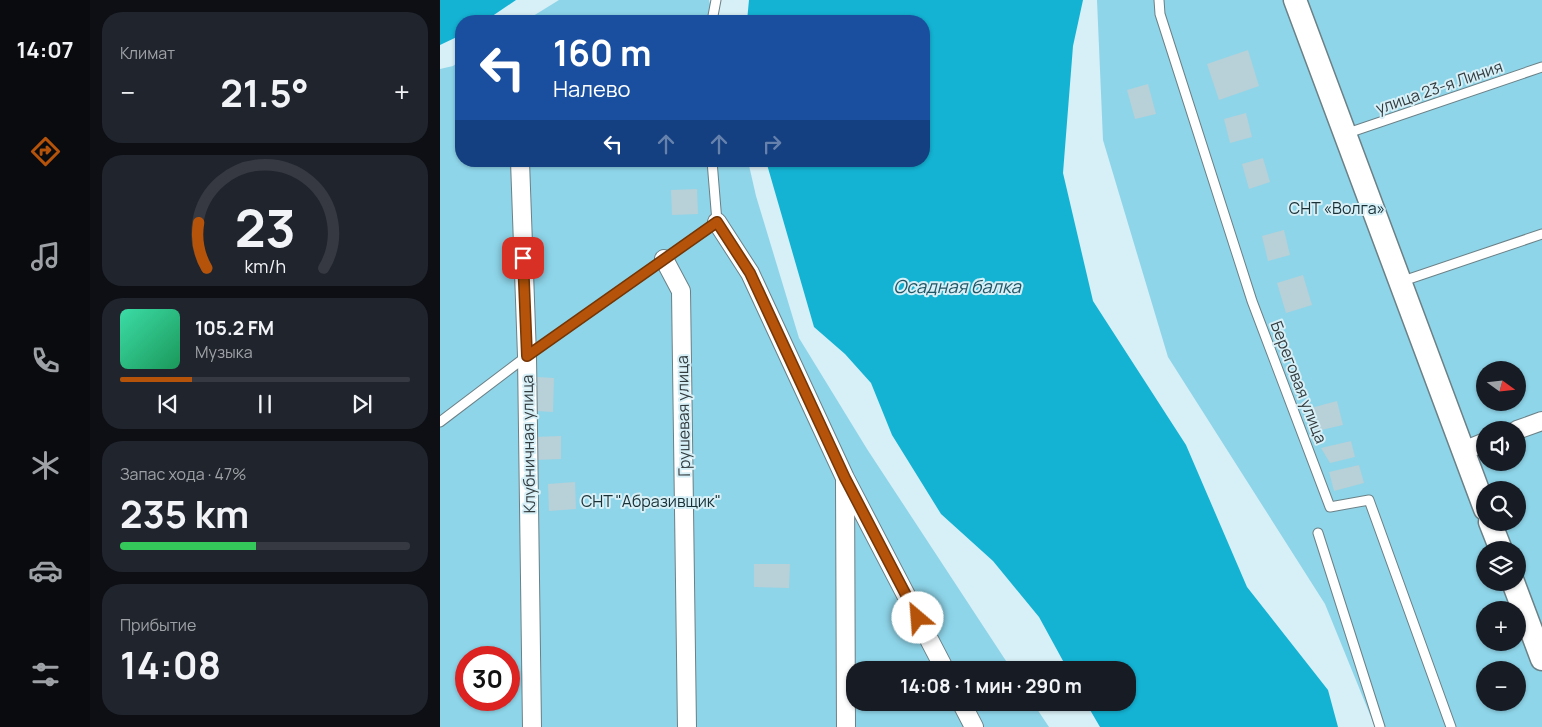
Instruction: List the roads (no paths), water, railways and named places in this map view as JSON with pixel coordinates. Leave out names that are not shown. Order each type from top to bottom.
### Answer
[{"type":"street","points":[[1295,0],[1476,485]]},
{"type":"street","name":"Клубничная улица","points":[[520,167],[527,356],[532,727]]},
{"type":"street","points":[[717,222],[750,273],[845,478],[940,661]]},
{"type":"street","name":"Грушевая улица","points":[[664,259],[681,291],[687,727]]},
{"type":"street","points":[[1526,426],[1542,420]]},
{"type":"street","points":[[1463,451],[1476,446]]},
{"type":"street","points":[[845,478],[846,727]]},
{"type":"street","points":[[1516,591],[1542,659]]},
{"type":"street","points":[[966,711],[974,727]]},
{"type":"lane","points":[[713,15],[716,0]]},
{"type":"lane","name":"Береговая улица","points":[[1159,0],[1160,14],[1252,301],[1330,506],[1368,500],[1451,727]]},
{"type":"lane","name":"улица 23-я Линия","points":[[1345,134],[1542,67]]},
{"type":"lane","points":[[440,422],[527,356],[717,222],[712,167]]},
{"type":"lane","points":[[1400,282],[1542,234]]},
{"type":"lane","points":[[1318,533],[1380,727]]},
{"type":"water","points":[[440,0],[516,0],[494,15],[455,15],[455,38],[440,45]]},
{"type":"water","name":"Осадная балка","points":[[749,0],[1083,0],[1073,46],[1063,173],[1093,301],[1186,445],[1247,587],[1328,690],[1338,727],[1100,727],[1091,711],[1136,711],[1136,661],[1063,661],[1039,617],[993,561],[941,514],[892,435],[871,383],[845,354],[814,327],[768,167],[930,167],[930,15],[748,15]]},
{"type":"park label","name":"СНТ «Волга»","points":[[1337,208]]},
{"type":"park label","name":"СНТ \"Абразивщик\"","points":[[651,501]]}]
